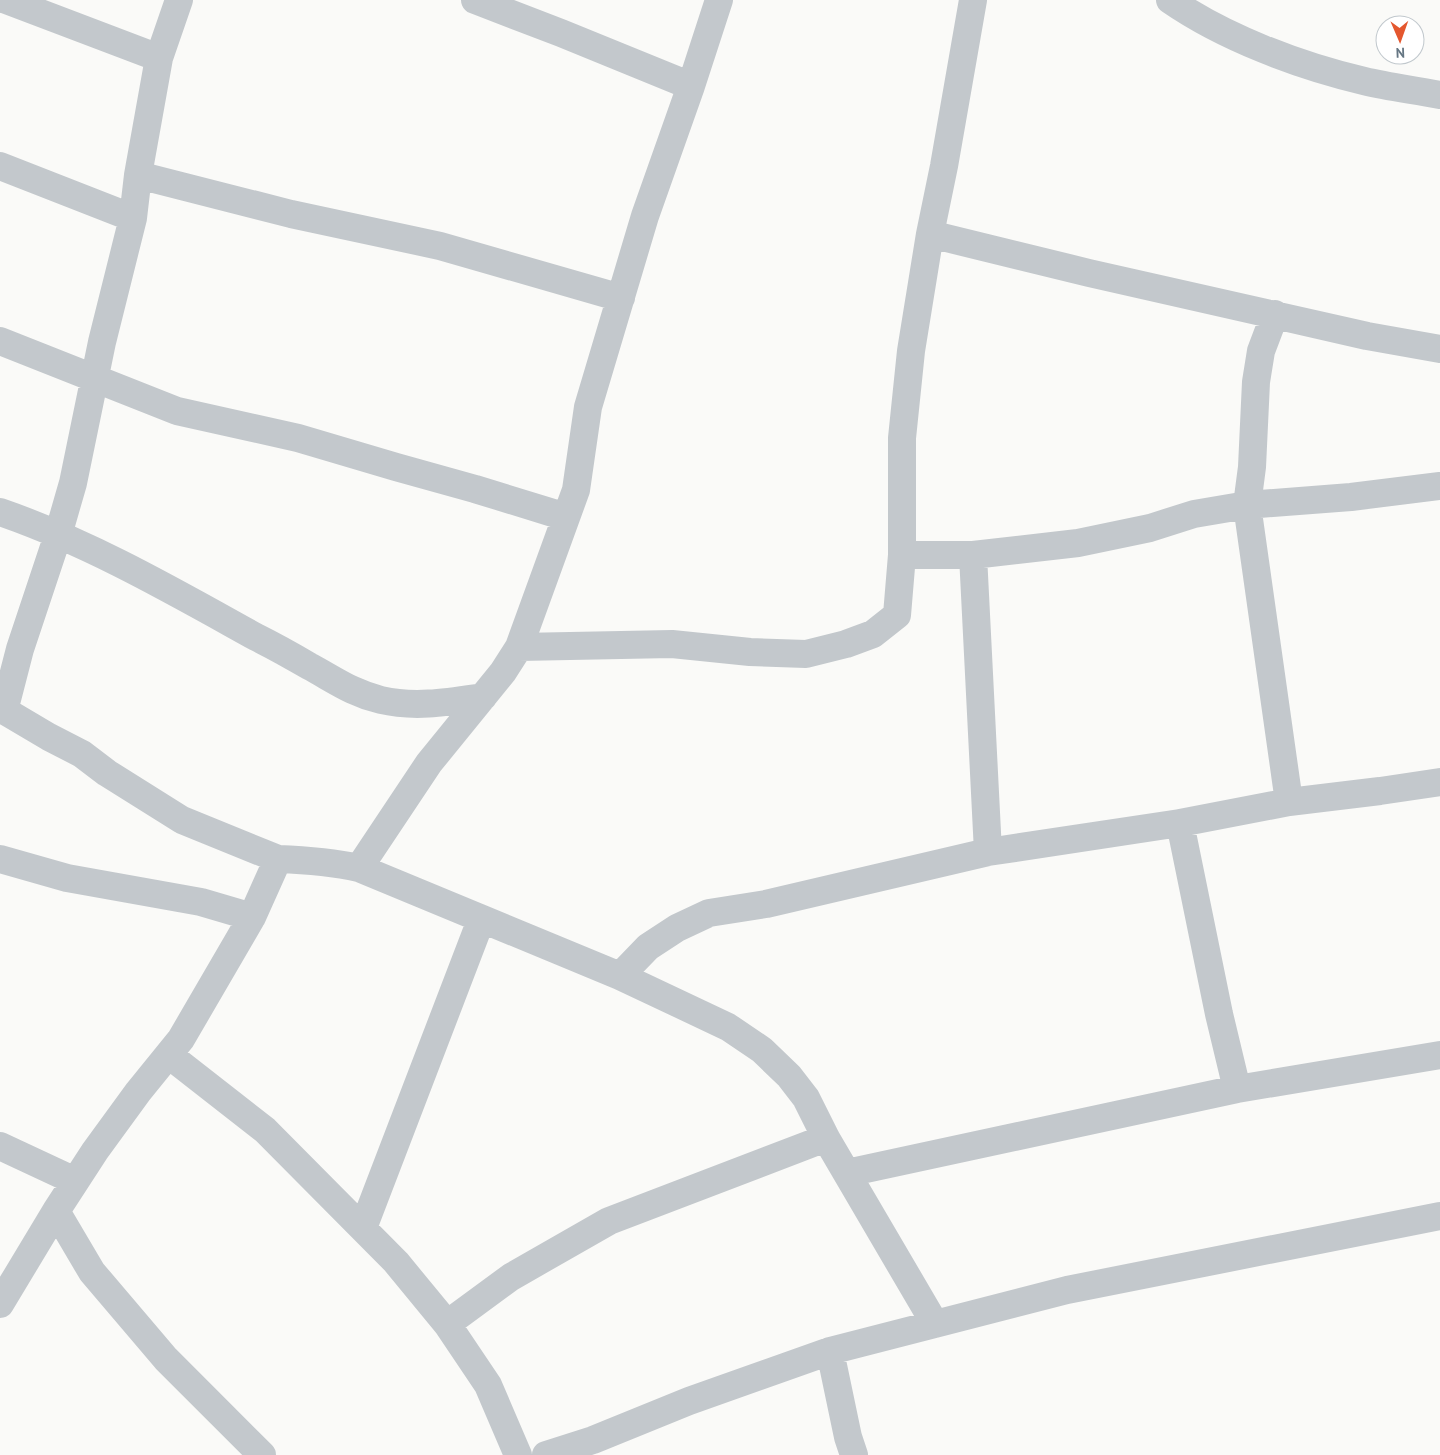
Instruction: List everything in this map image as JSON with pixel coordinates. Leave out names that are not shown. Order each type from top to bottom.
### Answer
[{"type":"street","points":[[6,0],[160,58]]},
{"type":"street","points":[[179,0],[160,58],[138,174],[133,218],[102,342],[73,483],[2,710],[49,738],[82,754],[107,773],[182,820],[278,859],[318,861],[359,868],[620,976],[728,1027],[762,1050],[789,1076],[806,1098],[826,1138],[935,1324]]},
{"type":"street","points":[[475,0],[691,86]]},
{"type":"street","points":[[359,868],[429,763],[503,672],[519,647],[576,490],[588,407],[645,216],[719,0]]},
{"type":"street","points":[[519,647],[672,644],[750,652],[806,654],[846,644],[873,634],[896,615],[902,555],[902,438],[911,351],[930,234],[973,0]]},
{"type":"street","points":[[1170,0],[1219,29],[1302,64],[1365,81],[1440,95]]},
{"type":"street","points":[[0,166],[133,218]]},
{"type":"street","points":[[138,174],[291,214],[440,246],[621,298]]},
{"type":"street","points":[[930,234],[1089,273],[1367,336],[1440,349]]},
{"type":"street","points":[[1276,314],[1261,351],[1254,406],[1254,432],[1247,505],[1289,802]]},
{"type":"street","points":[[0,341],[177,411],[298,438],[396,468],[475,488],[566,517]]},
{"type":"street","points":[[902,555],[973,555],[1078,544],[1150,528],[1194,514],[1247,505],[1351,497],[1440,486]]},
{"type":"street","points":[[0,512],[58,535],[128,568],[349,689],[382,700],[411,704],[444,703],[483,696]]},
{"type":"street","points":[[973,555],[988,852]]},
{"type":"street","points":[[620,976],[648,947],[677,928],[709,913],[766,904],[988,852],[1180,823],[1289,802],[1440,782]]},
{"type":"street","points":[[1180,823],[1219,1014],[1237,1089]]},
{"type":"street","points":[[0,858],[66,878],[201,902],[252,917]]},
{"type":"street","points":[[0,1304],[75,1181],[133,1099],[181,1039],[252,917],[278,859]]},
{"type":"street","points":[[363,1228],[481,920]]},
{"type":"street","points":[[169,1055],[265,1130],[396,1262],[447,1324],[488,1385],[518,1455]]},
{"type":"street","points":[[847,1173],[1237,1089],[1440,1055]]},
{"type":"street","points":[[447,1324],[511,1277],[608,1222],[826,1138]]},
{"type":"street","points":[[0,1146],[75,1181]]},
{"type":"street","points":[[56,1211],[92,1272],[166,1359],[262,1455]]},
{"type":"street","points":[[546,1455],[598,1448],[689,1401],[830,1351],[1067,1290],[1440,1216]]},
{"type":"street","points":[[830,1351],[848,1437],[854,1455]]}]
